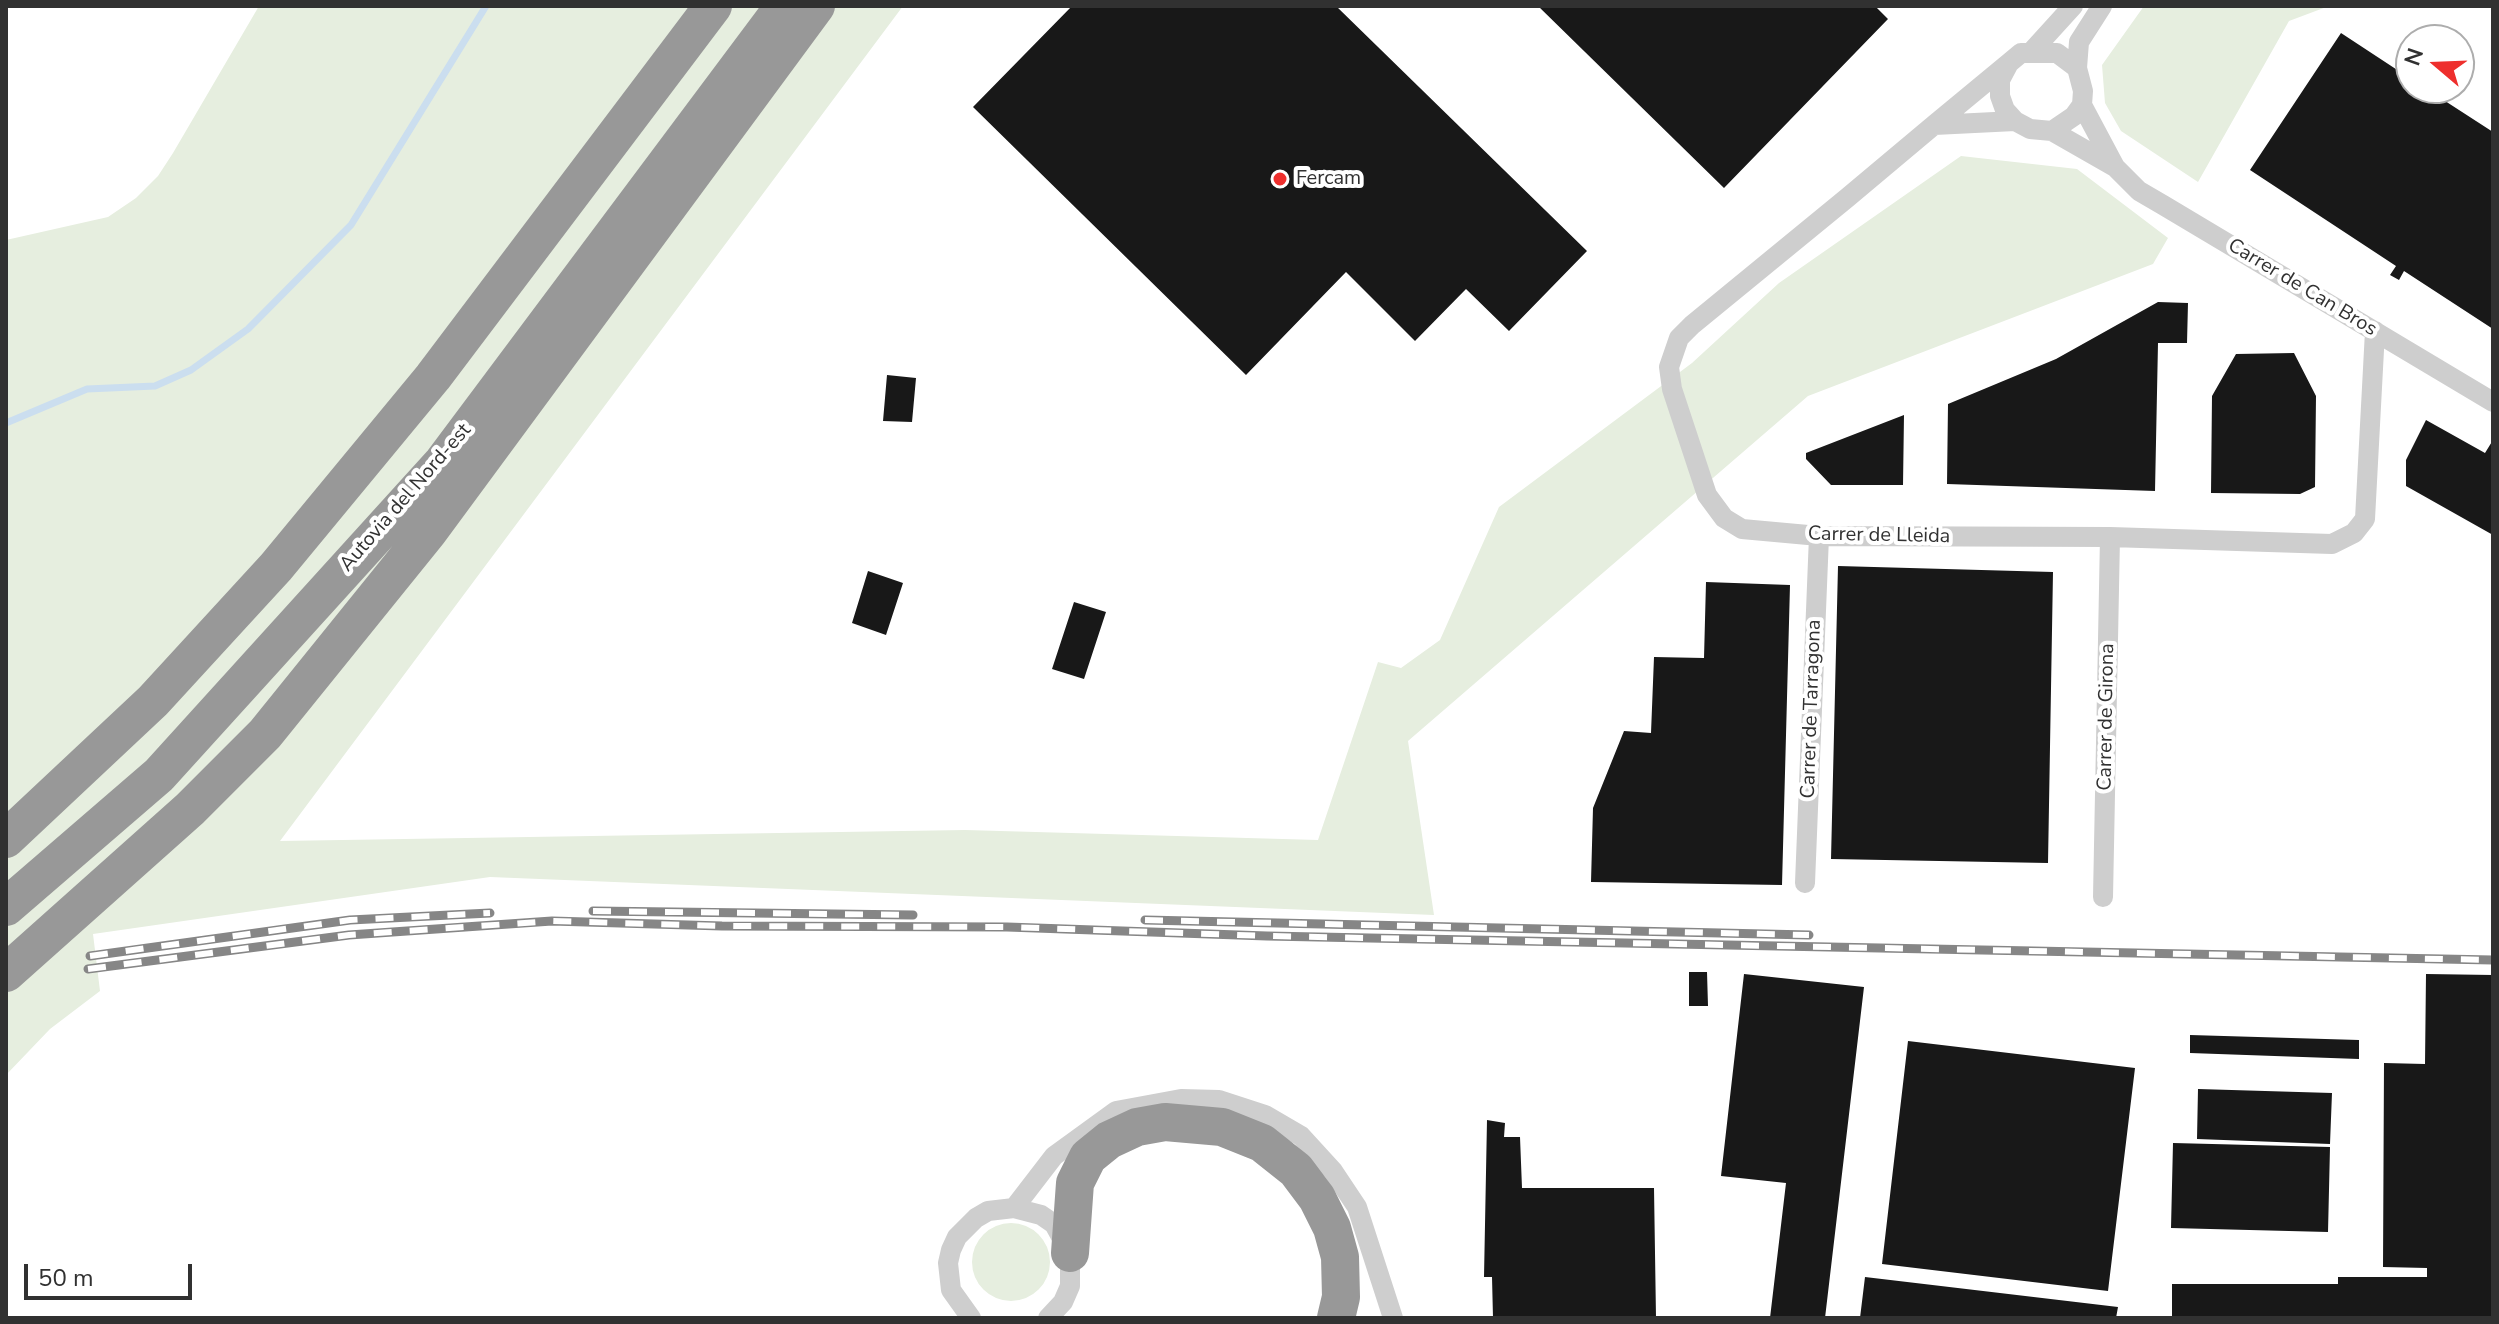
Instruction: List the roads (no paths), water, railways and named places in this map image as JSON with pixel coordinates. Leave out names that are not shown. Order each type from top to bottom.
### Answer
[{"type":"highway","points":[[6,839],[153,701],[276,567],[504,285],[615,132],[713,6]]},
{"type":"highway","name":"Autovia del Nord-est","points":[[6,907],[159,775],[443,462],[784,6]]},
{"type":"highway","points":[[6,973],[190,809],[265,734],[429,531],[816,6]]},
{"type":"highway","points":[[6,804],[79,742],[393,425]]},
{"type":"highway","points":[[6,955],[245,735],[429,531]]},
{"type":"highway","points":[[1070,1253],[1075,1183],[1088,1157],[1109,1140],[1137,1127],[1165,1122],[1222,1127],[1262,1143],[1296,1170],[1317,1198],[1332,1228],[1340,1257],[1341,1297],[1336,1318]]},
{"type":"street","points":[[2033,50],[2073,6]]},
{"type":"street","points":[[2077,68],[2057,53],[2033,50],[2021,53],[2009,63],[2000,80],[2000,96],[2005,110],[2015,121],[2030,129],[2052,131],[2068,123],[2082,105],[2081,79],[2077,68],[2079,42],[2102,6]]},
{"type":"street","name":"Carrer de Lleida","points":[[2009,63],[1692,325],[1672,352],[1669,367],[1672,389],[1707,495],[1724,518],[1742,529],[1819,536],[2110,537],[2332,544],[2354,533],[2365,519],[2375,331]]},
{"type":"street","name":"Carrer de Can Bros","points":[[2082,105],[2115,167]]},
{"type":"street","points":[[1934,125],[2015,121]]},
{"type":"street","name":"Carrer de Can Bros","points":[[2052,131],[2115,167],[2139,191],[2493,402]]},
{"type":"street","name":"Carrer de Tarragona","points":[[1805,883],[1819,536]]},
{"type":"street","name":"Carrer de Girona","points":[[2103,897],[2110,537]]},
{"type":"street","points":[[1014,1208],[1054,1156],[1116,1111],[1181,1099],[1219,1100],[1265,1115],[1301,1136],[1333,1171],[1357,1207],[1393,1318]]},
{"type":"street","points":[[971,1318],[951,1290],[948,1263],[951,1250],[965,1226],[976,1218],[988,1211],[1014,1208],[1041,1215],[1054,1224],[1070,1253],[1070,1286],[1063,1302],[1048,1318]]},
{"type":"waterway","points":[[6,423],[87,389],[155,386],[191,370],[248,329],[351,225],[486,6]]},
{"type":"railway","points":[[593,911],[913,915]]},
{"type":"railway","points":[[90,956],[350,920],[490,913]]},
{"type":"railway","points":[[1145,920],[1809,935]]},
{"type":"railway","points":[[88,969],[349,935],[552,921],[722,926],[1007,927],[1267,936],[2493,960]]},
{"type":"place","name":"Fercam","points":[[1280,179]]}]
